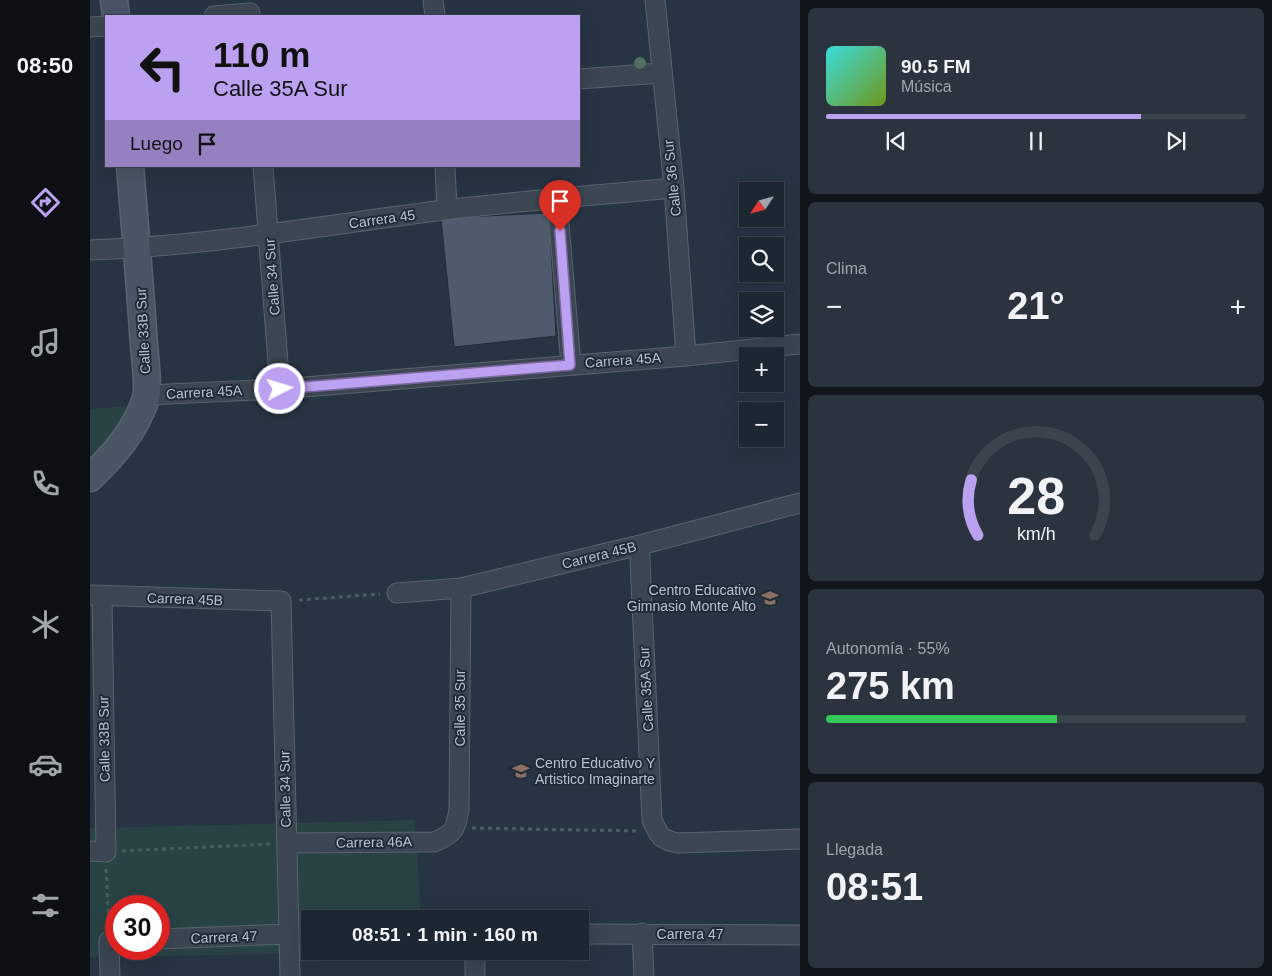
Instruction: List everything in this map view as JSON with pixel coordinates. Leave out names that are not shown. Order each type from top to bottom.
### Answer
[{"type":"street","points":[[114,0],[116,15]]},
{"type":"street","points":[[433,0],[435,15]]},
{"type":"street","name":"Calle 36 Sur","points":[[654,0],[674,188],[686,356]]},
{"type":"street","points":[[220,15],[250,10]]},
{"type":"street","points":[[90,28],[105,26]]},
{"type":"street","points":[[580,79],[661,73]]},
{"type":"street","name":"Calle 33B Sur","points":[[90,478],[104,465],[125,439],[138,420],[147,395],[138,248],[130,167]]},
{"type":"street","name":"Calle 34 Sur","points":[[264,167],[280,389]]},
{"type":"street","points":[[445,167],[447,210]]},
{"type":"street","name":"Carrera 45","points":[[90,250],[138,248],[447,210],[674,188]]},
{"type":"street","points":[[557,199],[570,365]]},
{"type":"street","name":"Carrera 45A","points":[[147,395],[280,389],[686,356],[800,344]]},
{"type":"street","name":"Carrera 45B","points":[[397,593],[461,588],[640,545],[800,503]]},
{"type":"street","name":"Calle 35A Sur","points":[[640,545],[652,820],[657,831]]},
{"type":"street","name":"Calle 35 Sur","points":[[456,828],[460,809],[461,588]]},
{"type":"street","name":"Calle 33B Sur","points":[[96,595],[98,851]]},
{"type":"street","name":"Carrera 45B","points":[[96,595],[281,601]]},
{"type":"street","name":"Calle 34 Sur","points":[[281,601],[290,976]]},
{"type":"street","name":"Carrera 46A","points":[[287,843],[434,842],[446,837],[456,828]]},
{"type":"street","points":[[657,831],[666,841],[678,843],[800,839]]},
{"type":"street","points":[[642,933],[644,976]]},
{"type":"street","name":"Carrera 47","points":[[170,939],[289,934]]},
{"type":"street","name":"Carrera 47","points":[[589,934],[800,935]]},
{"type":"street","points":[[110,976],[111,960]]},
{"type":"street","points":[[475,960],[476,976]]},
{"type":"path","points":[[281,601],[397,593]]},
{"type":"path","points":[[456,828],[657,831]]},
{"type":"path","points":[[105,895],[98,851],[287,843]]},
{"type":"green space","points":[[129,406],[120,429],[90,466],[90,409]]},
{"type":"green space","points":[[415,820],[420,910],[301,910],[301,954],[170,956],[170,895],[105,895],[105,957],[90,957],[90,828]]},
{"type":"building","points":[[549,213],[556,336],[454,347],[441,218]]},
{"type":"place","name":"Centro Educativo Gimnasio Monte Alto","points":[[770,598]]},
{"type":"place","name":"Centro Educativo Y Artistico Imaginarte","points":[[521,771]]},
{"type":"route","points":[[280,389],[570,365],[560,231]]}]
